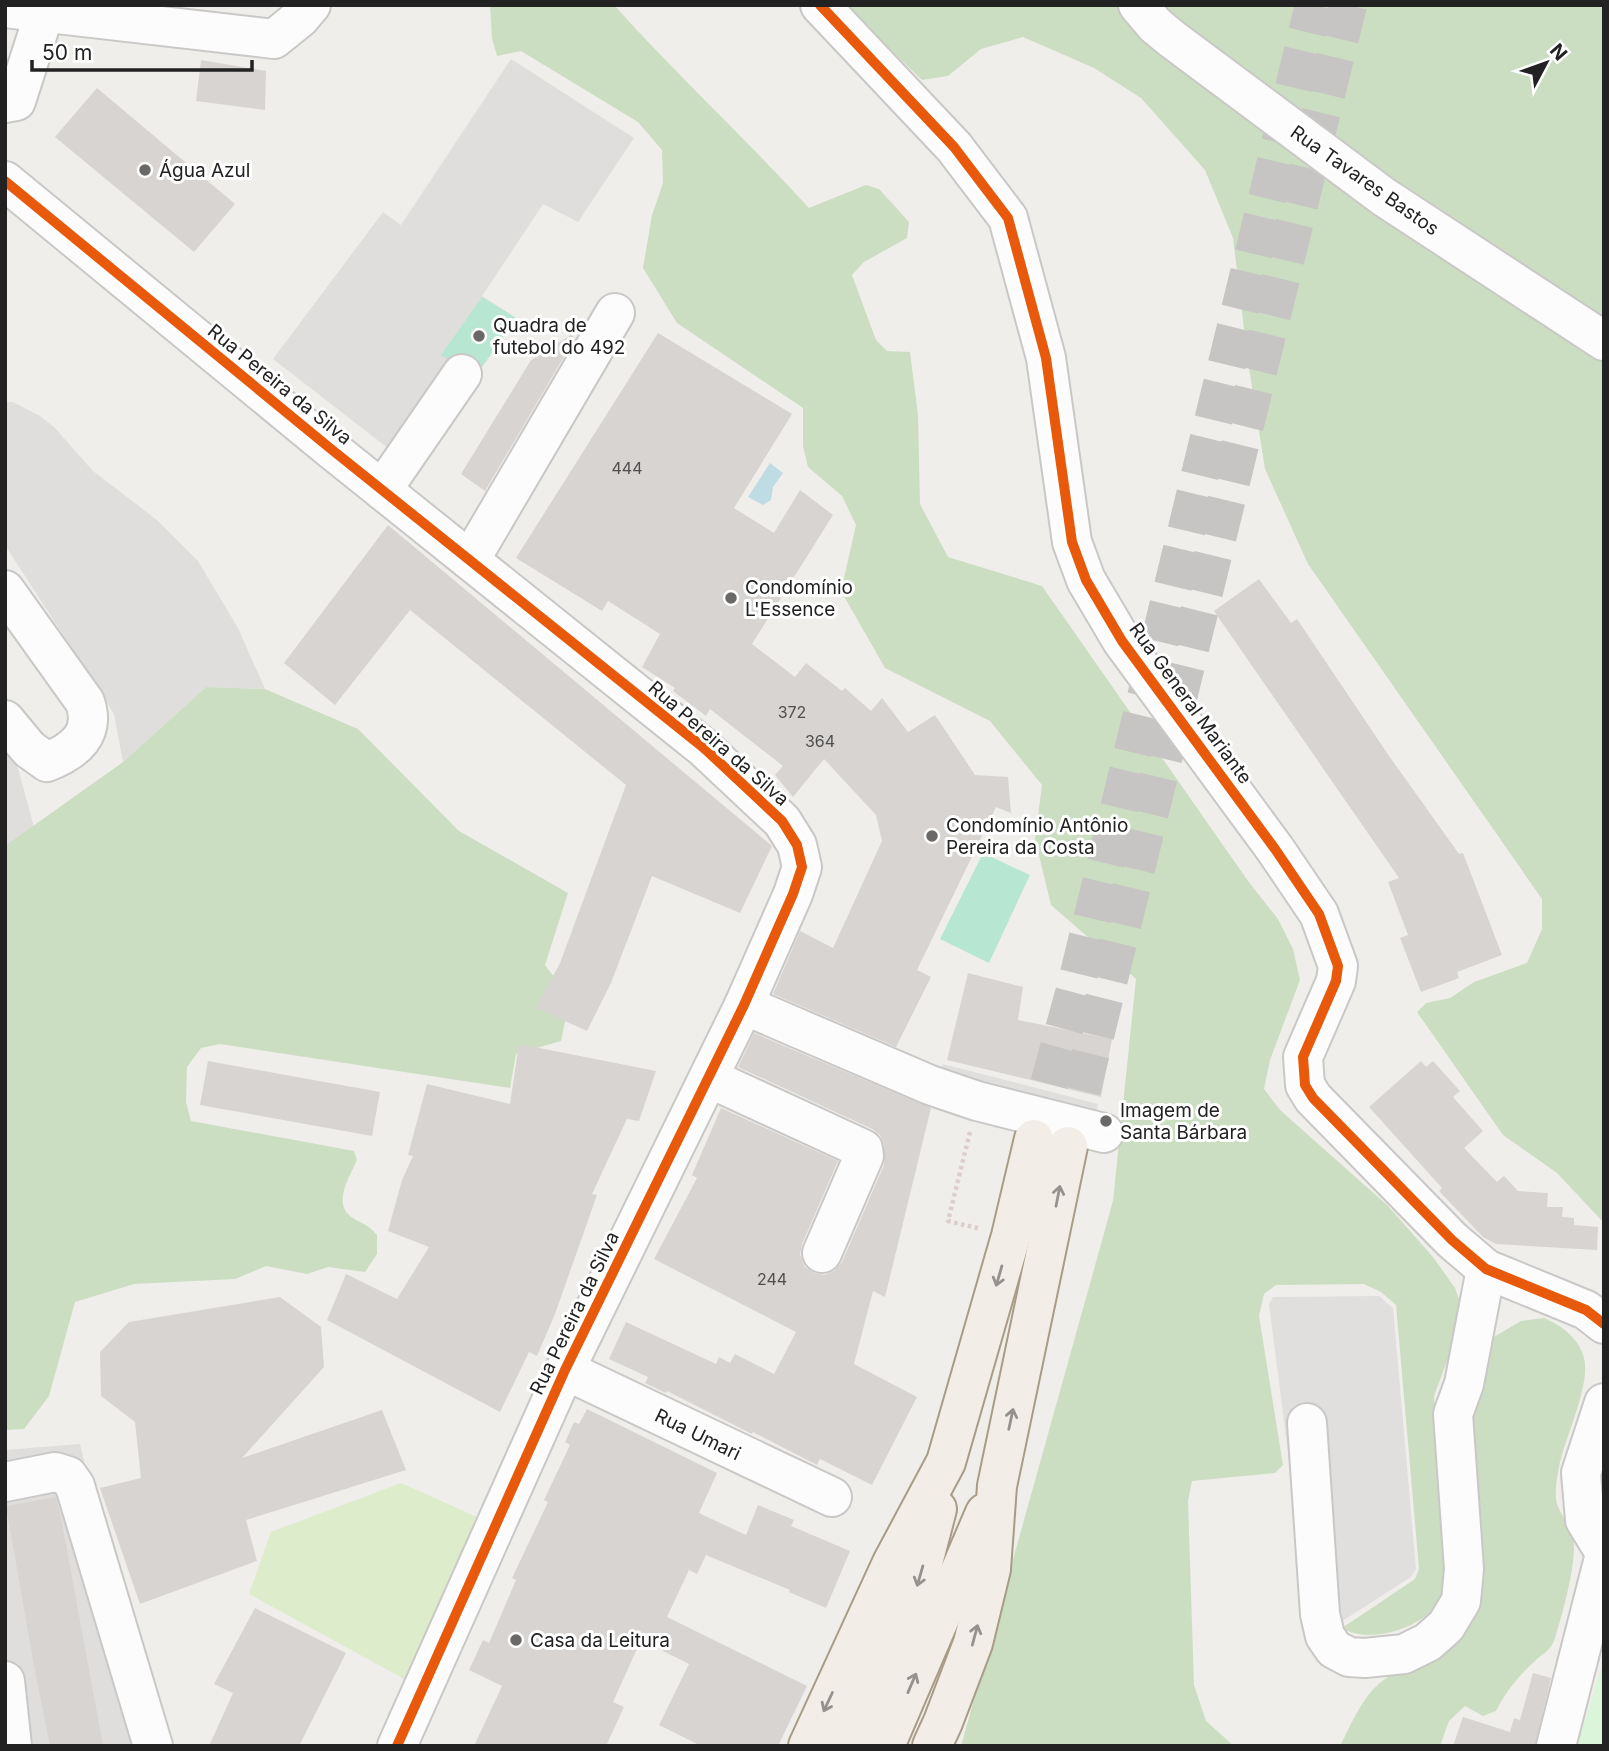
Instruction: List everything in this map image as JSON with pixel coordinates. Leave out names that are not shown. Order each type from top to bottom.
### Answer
[{"type":"main road","points":[[861,1743],[916,1590],[932,1536],[946,1462],[1011,1236],[1051,1142],[997,1486],[991,1569],[976,1631],[932,1746]]},
{"type":"main road","points":[[807,1746],[892,1563],[946,1462]]},
{"type":"main road","points":[[861,1743],[997,1486]]},
{"type":"street","points":[[5,8],[274,39],[312,5]]},
{"type":"street","name":"Rua General Mariante","points":[[820,5],[954,147],[1008,218],[1046,358],[1072,542],[1086,580],[1122,641],[1275,849],[1319,914],[1338,965],[1336,981],[1303,1057],[1305,1085],[1313,1098],[1424,1212],[1486,1269],[1586,1310],[1604,1324]]},
{"type":"street","name":"Rua Tavares Bastos","points":[[1138,5],[1155,25],[1172,39],[1384,197],[1604,341]]},
{"type":"street","points":[[5,103],[16,101],[45,11]]},
{"type":"street","name":"Rua Pereira da Silva","points":[[5,181],[704,748],[782,821],[797,845],[802,867],[793,894],[744,1004],[565,1370],[397,1746]]},
{"type":"street","points":[[470,560],[615,313]]},
{"type":"street","points":[[383,490],[462,374]]},
{"type":"street","points":[[5,590],[85,702],[89,713],[85,734],[68,754],[47,762],[29,749],[5,720]]},
{"type":"street","points":[[744,1004],[930,1085],[978,1101],[1104,1133]]},
{"type":"street","points":[[709,1077],[863,1149],[864,1156],[822,1253]]},
{"type":"street","points":[[1307,1423],[1320,1614],[1325,1636],[1334,1649],[1349,1657],[1404,1654],[1428,1642],[1446,1626],[1461,1601],[1464,1569],[1453,1414],[1464,1384],[1486,1269]]},
{"type":"street","name":"Rua Umari","points":[[565,1370],[832,1497]]},
{"type":"street","points":[[1604,1404],[1585,1520],[1604,1551]]},
{"type":"street","points":[[5,1482],[55,1472],[68,1476],[75,1486],[153,1746]]},
{"type":"street","points":[[1556,1746],[1604,1558]]},
{"type":"street","points":[[5,1681],[12,1746]]},
{"type":"path","points":[[948,1220],[978,1101]]},
{"type":"shaded area","points":[[511,59],[634,138],[578,222],[543,204],[482,296],[516,318],[411,466],[273,359],[383,212],[401,225]]},
{"type":"shaded area","points":[[5,402],[13,402],[40,416],[54,427],[93,471],[157,520],[198,561],[238,628],[265,689],[206,687],[123,762],[114,714],[5,545]]},
{"type":"shaded area","points":[[5,721],[34,827],[5,846]]},
{"type":"shaded area","points":[[943,1064],[1098,1104],[1095,1122],[939,1081]]},
{"type":"shaded area","points":[[1379,1296],[1393,1308],[1416,1569],[1411,1577],[1333,1627],[1310,1624],[1269,1304],[1273,1297]]},
{"type":"shaded area","points":[[80,1444],[152,1746],[5,1746],[5,1450]]},
{"type":"green space","points":[[490,5],[614,5],[809,208],[866,185],[879,189],[909,222],[907,238],[864,262],[852,275],[876,340],[887,351],[910,352],[918,415],[920,504],[948,557],[1042,586],[1248,881],[1278,919],[1293,949],[1300,980],[1270,1060],[1264,1089],[1280,1110],[1388,1206],[1433,1257],[1455,1288],[1461,1305],[1455,1340],[1434,1396],[1444,1592],[1432,1611],[1409,1626],[1367,1635],[1342,1628],[1415,1579],[1419,1569],[1396,1305],[1381,1292],[1364,1284],[1276,1285],[1264,1294],[1259,1316],[1283,1465],[1275,1473],[1192,1481],[1188,1501],[1194,1685],[1206,1721],[1234,1746],[961,1746],[1113,1201],[1136,979],[1051,905],[1035,839],[1042,785],[990,721],[885,668],[841,591],[856,525],[842,496],[808,467],[803,446],[803,408],[677,323],[643,268],[652,215],[663,183],[662,150],[638,122],[521,51],[497,56],[492,38]]},
{"type":"green space","points":[[844,5],[1604,5],[1604,1223],[1557,1173],[1503,1135],[1417,1012],[1426,1003],[1450,998],[1474,982],[1527,963],[1542,929],[1542,899],[1308,564],[1265,469],[1248,362],[1233,238],[1205,170],[1141,98],[1094,68],[1023,37],[981,49],[948,76],[922,80]]},
{"type":"green space","name":"Quadra de futebol do 492","points":[[482,297],[516,318],[476,376],[441,355]]},
{"type":"green space","points":[[206,687],[265,689],[358,729],[459,831],[568,893],[545,965],[570,998],[561,1041],[516,1054],[510,1088],[220,1044],[201,1048],[187,1067],[186,1102],[191,1121],[354,1151],[357,1160],[344,1189],[343,1204],[350,1216],[377,1235],[377,1254],[365,1272],[328,1267],[307,1274],[266,1266],[235,1279],[134,1284],[75,1302],[49,1396],[24,1429],[5,1430],[5,846],[123,762]]},
{"type":"green space","points":[[983,853],[1030,875],[989,963],[940,939]]},
{"type":"green space","points":[[1544,1318],[1563,1328],[1574,1338],[1582,1351],[1585,1370],[1584,1383],[1557,1481],[1557,1504],[1572,1534],[1574,1547],[1568,1588],[1553,1643],[1518,1678],[1496,1711],[1483,1716],[1465,1706],[1449,1721],[1440,1746],[1340,1746],[1359,1710],[1377,1685],[1404,1667],[1449,1644],[1470,1622],[1484,1578],[1471,1399],[1492,1338],[1521,1321]]},
{"type":"green space","points":[[401,1483],[488,1522],[417,1686],[249,1594],[271,1532]]},
{"type":"green space","points":[[1603,1662],[1604,1746],[1577,1746]]},
{"type":"water","points":[[770,463],[783,473],[773,487],[771,500],[763,505],[748,497]]},
{"type":"building","points":[[201,60],[266,71],[265,110],[196,101]]},
{"type":"building","name":"Água Azul","points":[[97,88],[235,204],[194,252],[55,137]]},
{"type":"building","points":[[658,333],[792,414],[734,508],[774,533],[800,490],[833,515],[752,644],[795,677],[806,663],[842,691],[845,688],[871,711],[882,698],[908,732],[935,715],[975,775],[1008,777],[1011,813],[996,807],[917,970],[931,977],[896,1047],[773,994],[800,931],[833,948],[882,841],[876,815],[824,759],[793,797],[775,775],[783,766],[710,709],[706,716],[673,691],[675,688],[642,667],[660,634],[608,601],[602,611],[516,558]]},
{"type":"building","points":[[571,335],[575,338],[485,491],[461,474],[531,360]]},
{"type":"building","points":[[388,525],[772,846],[740,913],[652,876],[611,983],[587,1031],[536,1008],[560,963],[626,785],[410,610],[335,705],[284,663]]},
{"type":"building","points":[[1259,579],[1291,623],[1297,619],[1387,753],[1459,854],[1463,853],[1502,955],[1457,972],[1459,978],[1421,992],[1400,938],[1408,935],[1388,882],[1399,878],[1214,611]]},
{"type":"building","points":[[968,973],[1023,987],[1018,1020],[1112,1039],[1101,1097],[947,1060]]},
{"type":"building","points":[[754,1033],[931,1108],[885,1297],[873,1291],[854,1364],[917,1397],[872,1485],[820,1459],[817,1465],[667,1391],[666,1393],[645,1383],[648,1377],[609,1359],[626,1322],[716,1364],[719,1357],[730,1363],[735,1354],[774,1374],[796,1332],[654,1259],[697,1178],[692,1175],[721,1108],[838,1161],[802,1244],[800,1255],[805,1267],[824,1275],[834,1271],[842,1262],[884,1165],[884,1145],[880,1135],[872,1129],[738,1067]]},
{"type":"building","points":[[519,1044],[656,1071],[639,1121],[627,1119],[592,1194],[597,1195],[555,1314],[537,1356],[529,1352],[500,1412],[327,1320],[346,1274],[397,1299],[429,1247],[388,1231],[402,1180],[413,1156],[408,1155],[427,1084],[510,1104]]},
{"type":"building","points":[[208,1061],[380,1092],[372,1136],[200,1105]]},
{"type":"building","points":[[1421,1061],[1426,1067],[1433,1061],[1460,1091],[1453,1097],[1483,1131],[1464,1148],[1497,1182],[1504,1176],[1518,1191],[1548,1193],[1547,1207],[1563,1207],[1562,1217],[1574,1218],[1574,1225],[1598,1227],[1597,1250],[1496,1244],[1483,1237],[1439,1191],[1442,1188],[1369,1107]]},
{"type":"building","points":[[280,1297],[321,1327],[324,1367],[242,1458],[382,1410],[406,1470],[246,1520],[257,1561],[140,1604],[100,1488],[141,1478],[135,1422],[101,1396],[100,1352],[129,1322]]},
{"type":"building","points":[[587,1409],[717,1473],[699,1513],[746,1535],[758,1505],[794,1520],[791,1526],[850,1551],[826,1608],[706,1555],[697,1574],[689,1570],[667,1617],[807,1686],[778,1746],[701,1746],[659,1725],[689,1664],[641,1640],[613,1702],[624,1707],[606,1746],[474,1746],[502,1686],[469,1670],[483,1640],[489,1643],[516,1580],[512,1578],[548,1502],[544,1500],[570,1445],[565,1442],[574,1422],[579,1424]]},
{"type":"building","points":[[56,1497],[103,1746],[50,1746],[33,1660],[6,1506]]},
{"type":"building","points":[[255,1608],[346,1653],[299,1746],[209,1746],[233,1693],[214,1684]]},
{"type":"building","points":[[1533,1673],[1551,1678],[1535,1746],[1453,1746],[1463,1717],[1510,1732],[1514,1718],[1520,1720]]},
{"type":"tunnel","points":[[1034,1139],[1076,986],[1314,5]]},
{"type":"tunnel","points":[[1068,1146],[1348,5]]},
{"type":"cycle path","points":[[820,5],[954,147],[1008,218],[1046,358],[1072,542],[1086,580],[1122,641],[1275,849],[1319,914],[1338,966],[1336,981],[1303,1057],[1305,1085],[1313,1098],[1452,1240],[1486,1269],[1586,1310],[1604,1324]]},
{"type":"cycle path","points":[[5,181],[331,449],[704,748],[782,821],[797,845],[802,867],[793,894],[744,1005],[565,1370],[397,1746]]},
{"type":"place","name":"Água Azul","points":[[145,170]]},
{"type":"place","name":"Quadra de futebol do 492","points":[[479,336]]},
{"type":"place","name":"Condomínio L'Essence","points":[[731,598]]},
{"type":"place","name":"Condomínio Antônio Pereira da Costa","points":[[932,836]]},
{"type":"place","name":"Imagem de Santa Bárbara","points":[[1106,1121]]},
{"type":"place","name":"Casa da Leitura","points":[[516,1640]]}]
